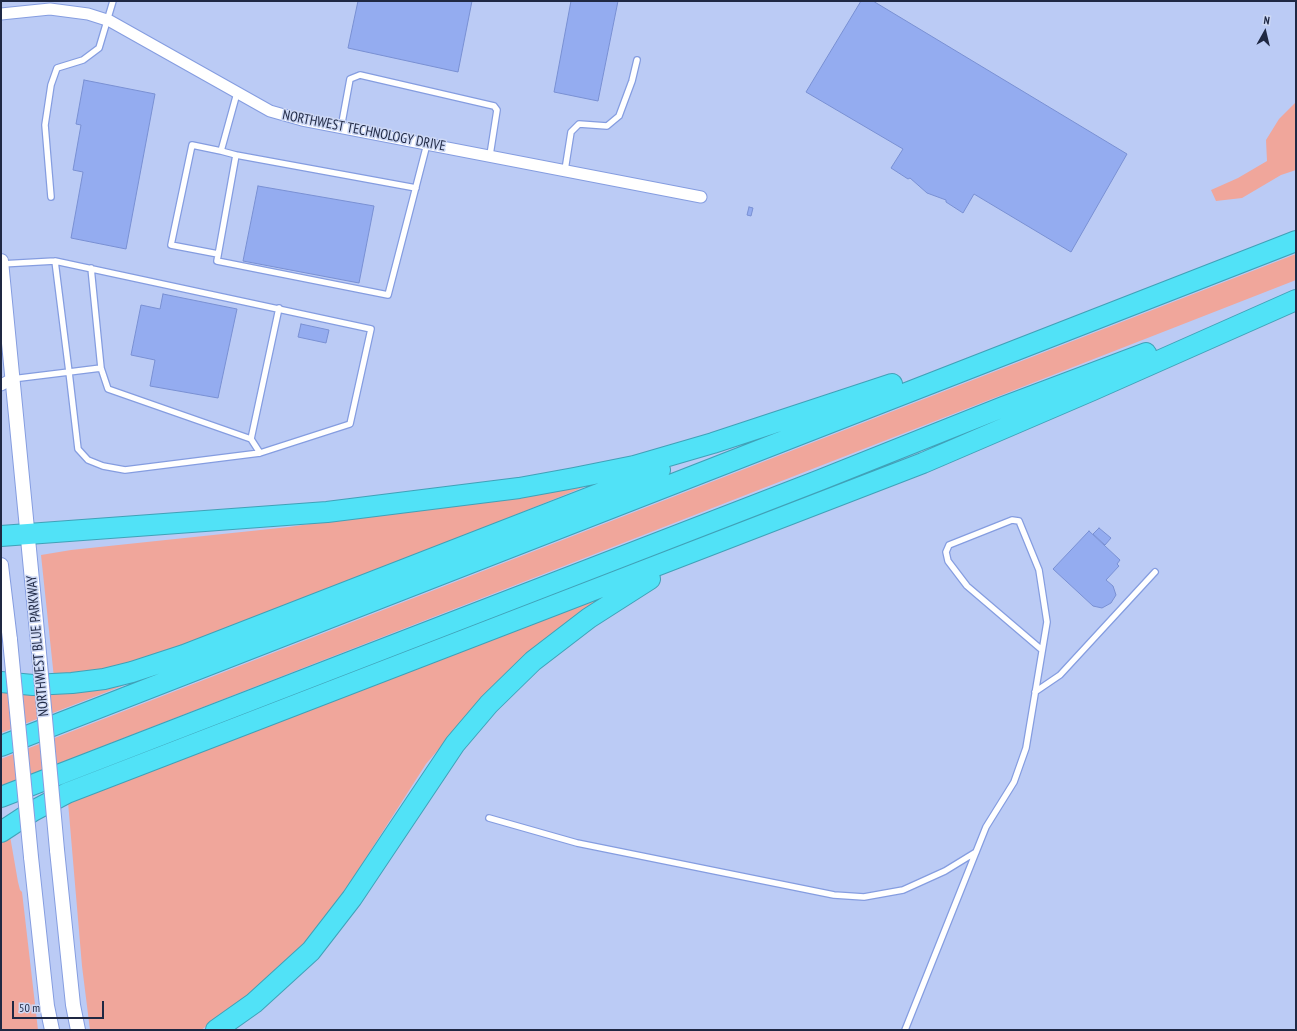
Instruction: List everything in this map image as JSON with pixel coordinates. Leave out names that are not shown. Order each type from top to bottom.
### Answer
[{"type":"highway","points":[[1,746],[1296,241]]},
{"type":"highway","points":[[1,832],[33,811],[67,793],[706,548],[923,463],[1093,390],[1296,299]]},
{"type":"highway","points":[[1,797],[820,480],[1003,407],[1296,299]]},
{"type":"highway","points":[[1,536],[327,512],[519,488],[634,466],[788,420],[1118,310]]},
{"type":"highway","points":[[1,682],[57,684],[104,679],[169,660],[788,420]]},
{"type":"highway","points":[[216,1030],[254,1003],[311,951],[352,898],[455,744],[489,704],[533,661],[589,618],[643,583],[706,548]]},
{"type":"street","name":"NORTHWEST TECHNOLOGY DRIVE","points":[[1,14],[50,9],[88,14],[106,20],[270,111],[302,120],[490,155],[701,197]]},
{"type":"street","name":"NORTHWEST BLUE PARKWAY","points":[[1,261],[6,382],[28,534],[73,1006],[78,1030]]},
{"type":"street","name":"NORTHWEST BLUE PARKWAY","points":[[1,565],[47,1006],[52,1030]]},
{"type":"lane","points":[[51,197],[45,125],[50,85],[57,68],[83,60],[98,48],[113,1]]},
{"type":"lane","points":[[565,170],[571,132],[579,124],[606,126],[619,116],[632,81],[637,60]]},
{"type":"lane","points":[[341,128],[350,79],[360,75],[494,106],[497,110],[490,155]]},
{"type":"lane","points":[[221,150],[236,93]]},
{"type":"lane","points":[[236,155],[217,261],[388,295],[427,144]]},
{"type":"lane","points":[[218,254],[171,245],[192,146],[221,150],[236,155],[416,188]]},
{"type":"lane","points":[[1,264],[55,260],[371,329],[350,424],[260,453],[125,470],[103,466],[88,460],[78,449],[55,260]]},
{"type":"lane","points":[[91,268],[101,368],[108,389],[251,439],[260,453]]},
{"type":"lane","points":[[251,439],[279,308]]},
{"type":"lane","points":[[6,382],[101,368]]},
{"type":"lane","points":[[905,1030],[986,827],[1014,782],[1026,748],[1047,622],[1039,570],[1020,521],[1012,520],[949,545],[946,552],[948,561],[967,586],[1042,650]]},
{"type":"lane","points":[[1035,692],[1060,675],[1155,572]]},
{"type":"lane","points":[[489,818],[576,843],[834,895],[864,897],[903,890],[945,871],[976,852]]},
{"type":"shaded area","points":[[1296,102],[1296,170],[1281,175],[1242,198],[1216,201],[1211,190],[1238,178],[1267,161],[1266,140],[1279,119]]},
{"type":"shaded area","points":[[1296,254],[1296,280],[1,786],[1,759]]},
{"type":"shaded area","points":[[599,481],[488,526],[139,662],[114,670],[54,678],[41,555],[71,550],[289,527]]},
{"type":"shaded area","points":[[618,589],[460,724],[426,764],[353,878],[317,929],[287,962],[254,992],[201,1030],[90,1030],[82,966],[68,802]]},
{"type":"shaded area","points":[[125,685],[1,733],[1,691],[78,693]]},
{"type":"shaded area","points":[[10,836],[18,882],[22,892],[38,1030],[1,1030],[1,842]]},
{"type":"building","points":[[358,1],[472,1],[458,72],[348,48]]},
{"type":"building","points":[[571,1],[618,1],[598,101],[554,92]]},
{"type":"building","points":[[861,1],[873,1],[1127,154],[1071,252],[974,194],[963,213],[946,202],[946,200],[927,193],[910,178],[908,179],[891,168],[903,149],[806,92]]},
{"type":"building","points":[[84,80],[155,94],[126,249],[71,238],[83,172],[73,170],[81,125],[76,124]]},
{"type":"building","points":[[258,186],[374,206],[359,283],[243,261]]},
{"type":"building","points":[[749,207],[753,208],[751,216],[747,215]]},
{"type":"building","points":[[163,294],[237,309],[218,398],[150,386],[155,360],[131,355],[141,305],[160,309]]},
{"type":"building","points":[[301,324],[329,330],[326,343],[298,337]]},
{"type":"building","points":[[1099,528],[1111,538],[1105,545],[1093,534]]},
{"type":"building","points":[[1089,531],[1120,560],[1117,564],[1119,566],[1106,580],[1113,586],[1116,595],[1111,603],[1102,608],[1093,606],[1053,569]]}]
